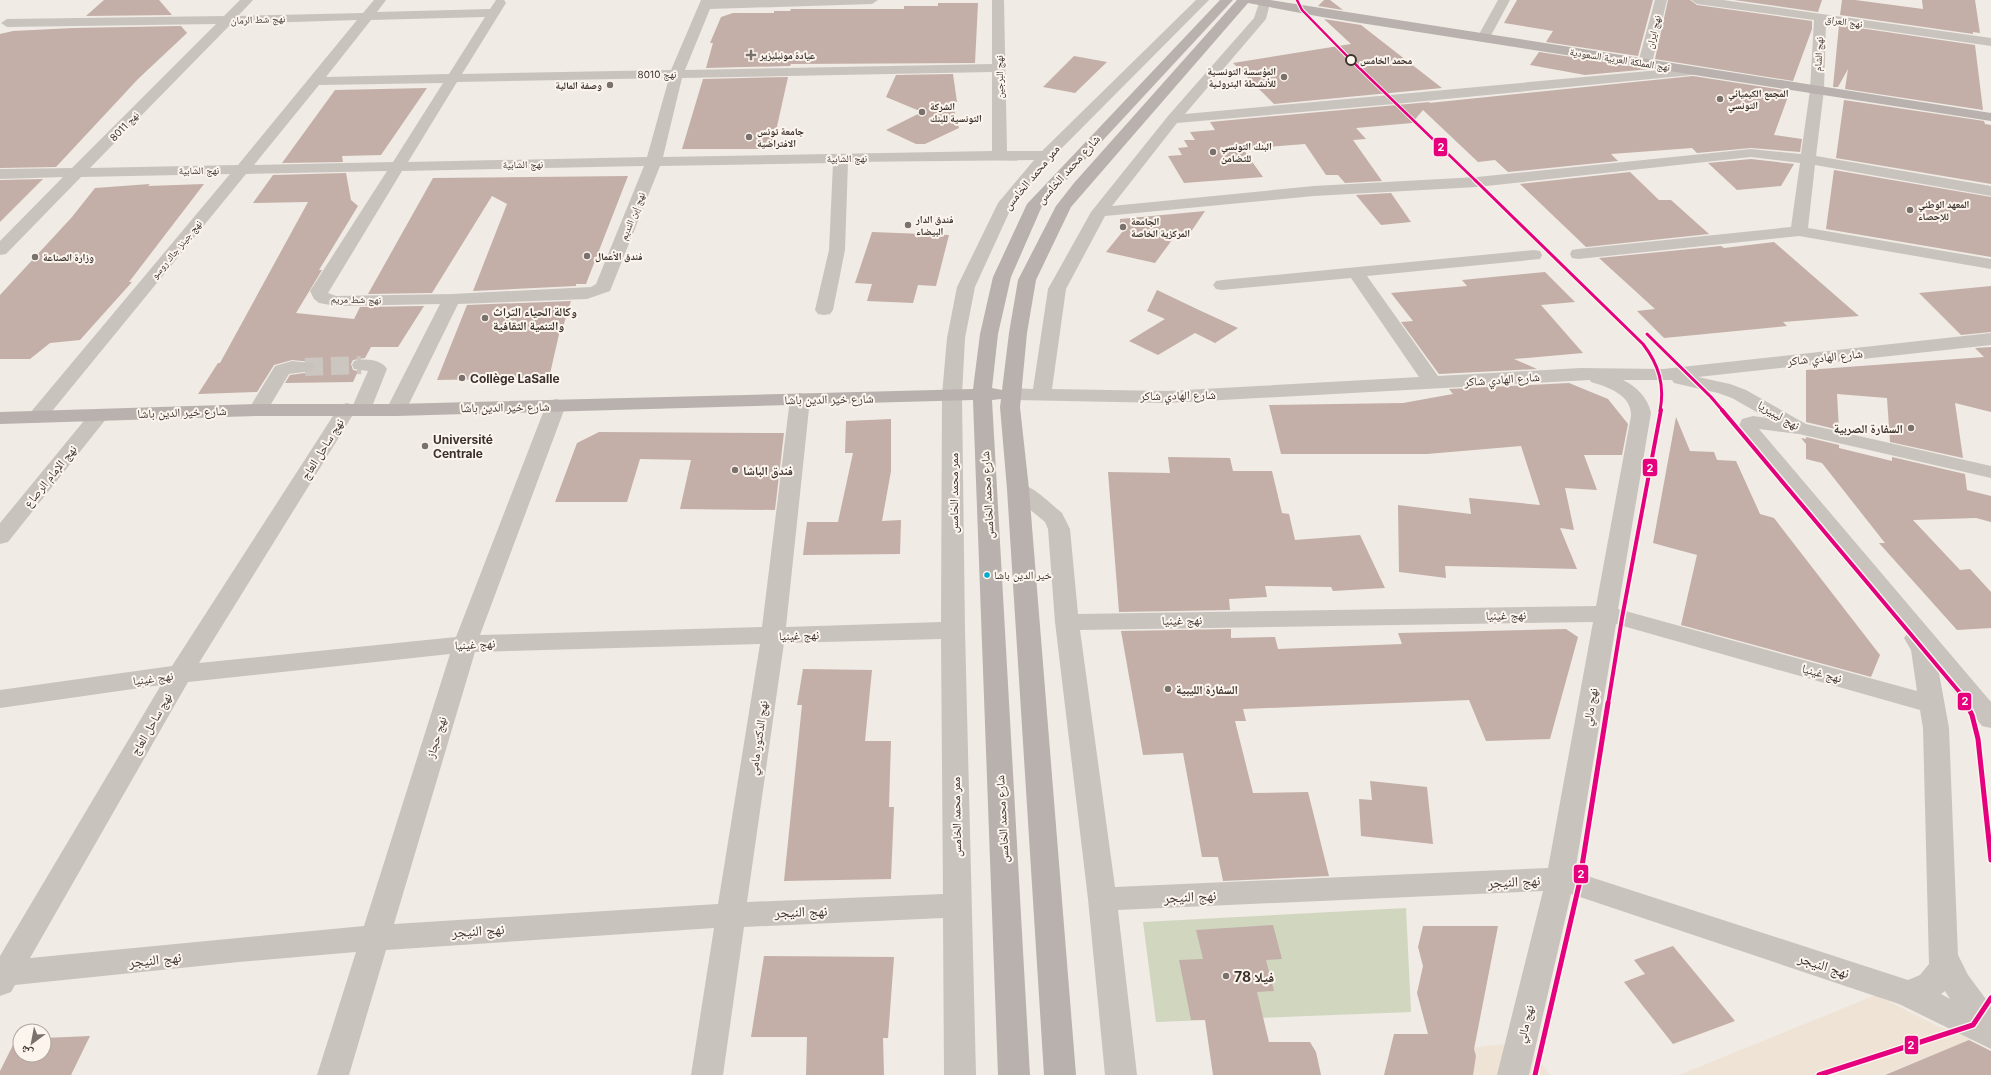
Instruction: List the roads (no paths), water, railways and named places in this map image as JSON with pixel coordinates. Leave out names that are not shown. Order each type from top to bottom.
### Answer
[{"type":"main road","name":"نهج المملكة العربية السعودية","points":[[1202,0],[1241,2],[1991,117]]},
{"type":"main road","name":"شارع محمد الخامس","points":[[1060,1075],[1018,489],[1010,407],[1027,280],[1064,206],[1241,2]]},
{"type":"main road","name":"شارع محمد الخامس","points":[[1014,1075],[982,395],[989,334],[1002,277],[1035,204],[1241,2]]},
{"type":"main road","name":"شارع خير الدين باشا","points":[[0,418],[258,410],[396,410],[1011,394]]},
{"type":"street","name":"نهج 8011","points":[[0,250],[79,172],[247,0]]},
{"type":"street","name":"نهج جينز جاك روسو","points":[[37,417],[315,81],[380,0]]},
{"type":"street","points":[[494,13],[502,0]]},
{"type":"street","points":[[706,3],[872,0]]},
{"type":"street","name":"نهج البرجين","points":[[998,0],[1000,155]]},
{"type":"street","name":"ممر محمد الخامس","points":[[960,1075],[953,630],[952,395],[956,338],[966,287],[1006,203],[1046,156],[1202,0]]},
{"type":"street","points":[[1483,38],[1504,0]]},
{"type":"street","name":"نهج ايران","points":[[1645,63],[1660,0]]},
{"type":"street","name":"نهج العراق","points":[[1696,0],[1815,13],[1991,42]]},
{"type":"street","points":[[1042,394],[1057,289],[1099,212],[1173,119],[1260,19],[1241,2]]},
{"type":"street","name":"نهج إبن النديم","points":[[452,299],[587,294],[597,291],[604,286],[654,161],[677,73],[706,3]]},
{"type":"street","name":"نهج شط الرمان","points":[[7,23],[228,20],[494,13]]},
{"type":"street","name":"نهج شط مريم","points":[[452,299],[336,300],[325,299],[320,295],[319,291],[454,79],[494,13]]},
{"type":"street","name":"نهج الشام","points":[[1799,231],[1817,90],[1815,13]]},
{"type":"street","name":"نهج 8010","points":[[315,81],[999,68]]},
{"type":"street","points":[[1173,119],[1394,100],[1692,71]]},
{"type":"street","points":[[1099,212],[1314,191],[1494,180],[1751,153],[1782,155],[1808,159],[1991,191]]},
{"type":"street","name":"نهج الشابية","points":[[0,174],[1000,155],[1046,156]]},
{"type":"street","points":[[824,310],[837,250],[841,158]]},
{"type":"street","points":[[1578,254],[1799,231],[1991,264]]},
{"type":"street","points":[[1222,285],[1534,255]]},
{"type":"street","points":[[1356,273],[1434,383]]},
{"type":"street","points":[[396,410],[452,299]]},
{"type":"street","name":"شارع الهادي شاكر","points":[[1011,394],[1167,397],[1580,374],[1662,375],[1991,339]]},
{"type":"street","name":"نهج ساحل العاج","points":[[2,977],[180,674],[354,409],[378,369],[371,366],[361,365]]},
{"type":"street","points":[[258,410],[282,370],[292,367],[305,367]]},
{"type":"street","name":"نهج مالي","points":[[1513,1075],[1560,879],[1635,455],[1640,409],[1632,394],[1615,382],[1580,374]]},
{"type":"street","name":"نهج ليبيريا","points":[[1662,375],[1723,388],[1739,394],[1799,428],[1991,472]]},
{"type":"street","name":"نهج الدكتور مامي","points":[[707,1075],[774,635],[800,399]]},
{"type":"street","name":"نهج حجاز","points":[[333,1075],[465,644],[556,405]]},
{"type":"street","name":"نهج الإمام الرصاع","points":[[0,537],[99,415]]},
{"type":"street","points":[[1799,428],[1754,422],[1749,423],[1748,428],[1991,719]]},
{"type":"street","points":[[1018,489],[1054,518],[1059,528],[1067,622],[1102,899],[1121,1075]]},
{"type":"street","name":"نهج غينيا","points":[[1067,622],[1606,614],[1933,704]]},
{"type":"street","points":[[1906,619],[1923,650],[1936,728],[1944,964],[1939,977],[1930,986],[1908,993]]},
{"type":"street","name":"نهج غينيا","points":[[0,699],[180,674],[465,644],[953,630]]},
{"type":"street","name":"نهج النيجر","points":[[1102,899],[1560,879],[1908,993],[1973,1024],[1991,1035]]},
{"type":"street","name":"نهج النيجر","points":[[2,977],[375,937],[732,914],[957,905]]},
{"type":"street","points":[[1943,953],[1957,984],[1991,1030]]},
{"type":"tunnel","points":[[305,367],[361,365]]},
{"type":"place","name":"عيادة مونبليزير","points":[[751,55]]},
{"type":"place","name":"محمد الخامس","points":[[1351,60]]},
{"type":"place","name":"المؤسسة التونسـية للأنشـطة البترولـية","points":[[1284,77]]},
{"type":"place","name":"وصفة المالية","points":[[610,85]]},
{"type":"place","name":"المجمع الكيميائي التونسي","points":[[1720,99]]},
{"type":"place","name":"الشركة التونسية للبنك","points":[[922,112]]},
{"type":"place","name":"جامعة تونس الافتراضية","points":[[749,137]]},
{"type":"place","name":"البنك التونسي للتضامن","points":[[1213,152]]},
{"type":"place","name":"المعهد الوطني للإحصاء","points":[[1910,210]]},
{"type":"place","name":"فندق الدار البيضاء","points":[[908,225]]},
{"type":"place","name":"الجامعة المركزية الخاصة","points":[[1123,227]]},
{"type":"place","name":"فندق الأعمال","points":[[587,256]]},
{"type":"place","name":"وزارة الصناعة","points":[[35,257]]},
{"type":"place","name":"وكالة الحياء التراث والتنمية الثقافية","points":[[485,318]]},
{"type":"place","name":"Collège LaSalle","points":[[462,378]]},
{"type":"place","name":"السفارة الصربية","points":[[1911,428]]},
{"type":"place","name":"Université Centrale","points":[[425,446]]},
{"type":"place","name":"فندق الباشا","points":[[735,470]]},
{"type":"place","name":"خير الدين باشا","points":[[987,575]]},
{"type":"place","name":"السفارة الليبية","points":[[1168,689]]},
{"type":"place","name":"فيلا 78","points":[[1226,976]]}]
